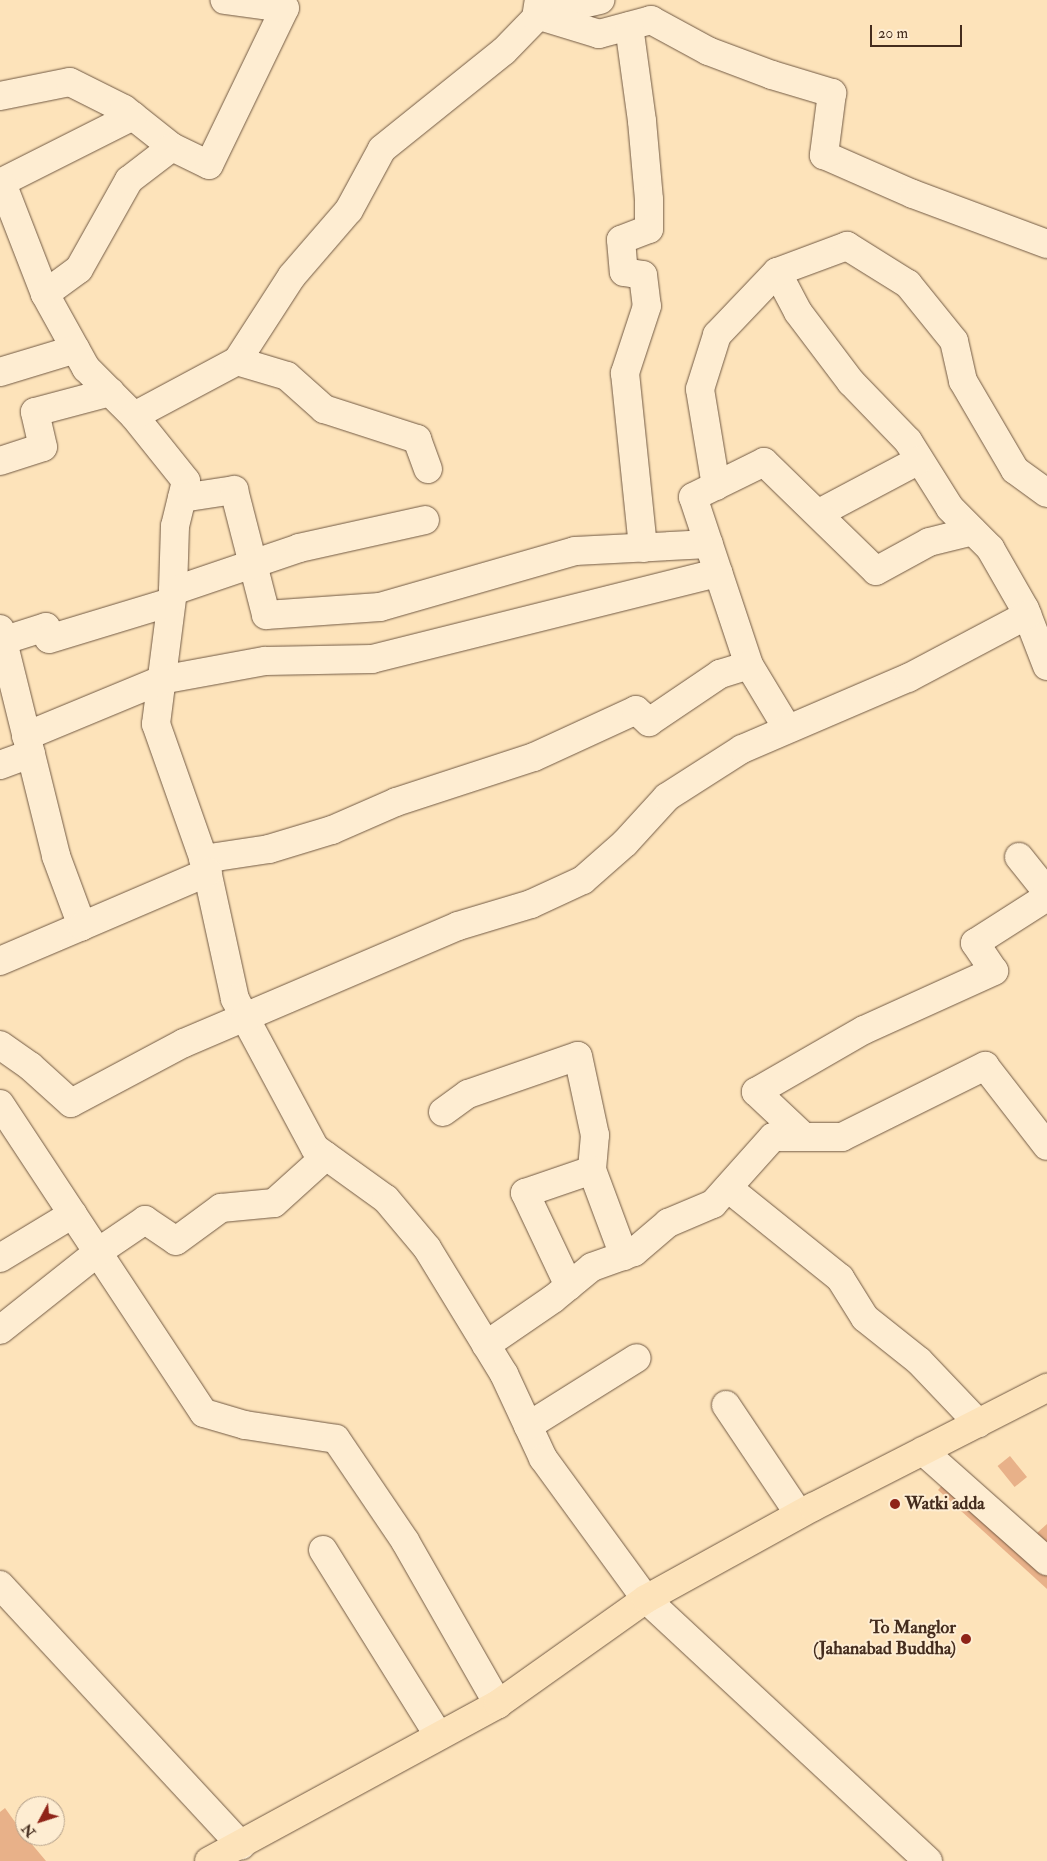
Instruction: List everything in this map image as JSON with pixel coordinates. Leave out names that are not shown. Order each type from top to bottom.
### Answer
[{"type":"main road","points":[[209,1861],[498,1704],[646,1599],[799,1514],[1047,1388]]},
{"type":"street","points":[[0,96],[70,82],[133,116],[172,147],[209,165],[288,4],[225,0]]},
{"type":"street","points":[[134,416],[237,361],[292,276],[349,210],[382,149],[504,51],[538,7],[600,0]]},
{"type":"street","points":[[538,7],[598,34],[651,20],[708,51],[772,75],[832,92],[824,155],[913,194],[1047,244]]},
{"type":"street","points":[[629,26],[642,121],[649,200],[649,229],[621,240],[624,272],[642,274],[647,306],[625,373],[642,548]]},
{"type":"street","points":[[133,116],[1,183],[45,294],[86,368],[134,416],[186,481],[175,526],[172,597],[156,724],[206,866],[235,999],[315,1148],[386,1199],[427,1248],[504,1374],[543,1458],[646,1599],[928,1861]]},
{"type":"street","points":[[45,294],[79,269],[129,180],[172,147]]},
{"type":"street","points":[[716,486],[700,389],[718,335],[777,272],[847,246],[908,284],[954,341],[963,381],[1015,470],[1047,493]]},
{"type":"street","points":[[777,272],[798,312],[839,366],[908,441],[950,508],[990,548],[1027,615],[1045,654]]},
{"type":"street","points":[[0,372],[76,349]]},
{"type":"street","points":[[237,361],[287,376],[324,409],[417,438],[428,469]]},
{"type":"street","points":[[0,461],[42,447],[35,412],[110,392]]},
{"type":"street","points":[[819,513],[919,460]]},
{"type":"street","points":[[787,728],[749,665],[693,497],[764,462],[819,513],[876,571],[929,542],[973,531]]},
{"type":"street","points":[[182,498],[234,490],[266,615],[380,606],[575,551],[709,544]]},
{"type":"street","points":[[82,926],[56,856],[1,635],[46,627],[49,639],[172,597],[254,563],[299,548],[425,520]]},
{"type":"street","points":[[0,765],[28,745],[161,680],[265,661],[372,659],[718,573]]},
{"type":"street","points":[[0,1045],[30,1066],[70,1103],[184,1043],[458,926],[531,904],[583,880],[625,843],[667,797],[742,749],[787,728],[908,678],[1027,615]]},
{"type":"street","points":[[0,961],[82,926],[206,866],[332,830],[396,802],[534,757],[636,710],[649,722],[720,674],[749,665]]},
{"type":"street","points":[[1020,857],[1047,892]]},
{"type":"street","points":[[804,1137],[756,1092],[864,1030],[994,971],[975,942],[1047,897]]},
{"type":"street","points":[[444,1112],[468,1094],[578,1056],[594,1135],[592,1170],[624,1256]]},
{"type":"street","points":[[486,1345],[569,1286],[592,1267],[634,1252],[668,1223],[713,1204],[773,1137],[842,1137],[985,1066],[1047,1146]]},
{"type":"street","points":[[0,1104],[204,1413],[245,1425],[336,1440],[405,1541],[498,1704]]},
{"type":"street","points":[[0,1330],[98,1252],[145,1220],[176,1241],[221,1208],[274,1203],[326,1156]]},
{"type":"street","points":[[569,1286],[525,1193],[592,1170]]},
{"type":"street","points":[[728,1188],[840,1278],[865,1318],[919,1361],[978,1423]]},
{"type":"street","points":[[0,1258],[73,1214]]},
{"type":"street","points":[[528,1426],[637,1358]]},
{"type":"street","points":[[726,1405],[799,1514]]},
{"type":"street","points":[[923,1451],[1047,1561]]},
{"type":"street","points":[[323,1550],[439,1736]]},
{"type":"street","points":[[0,1585],[241,1845]]},
{"type":"building","points":[[1010,1456],[1027,1477],[1015,1487],[998,1466]]},
{"type":"building","points":[[951,1475],[1047,1563],[1047,1589],[938,1490]]},
{"type":"building","points":[[1047,1524],[1047,1544],[1037,1533]]},
{"type":"building","points":[[5,1808],[15,1822],[15,1846],[33,1846],[46,1861],[0,1861],[0,1812]]},
{"type":"place","name":"Watki adda","points":[[895,1504]]},
{"type":"place","name":"To Manglor (Jahanabad Buddha)","points":[[966,1639]]}]
